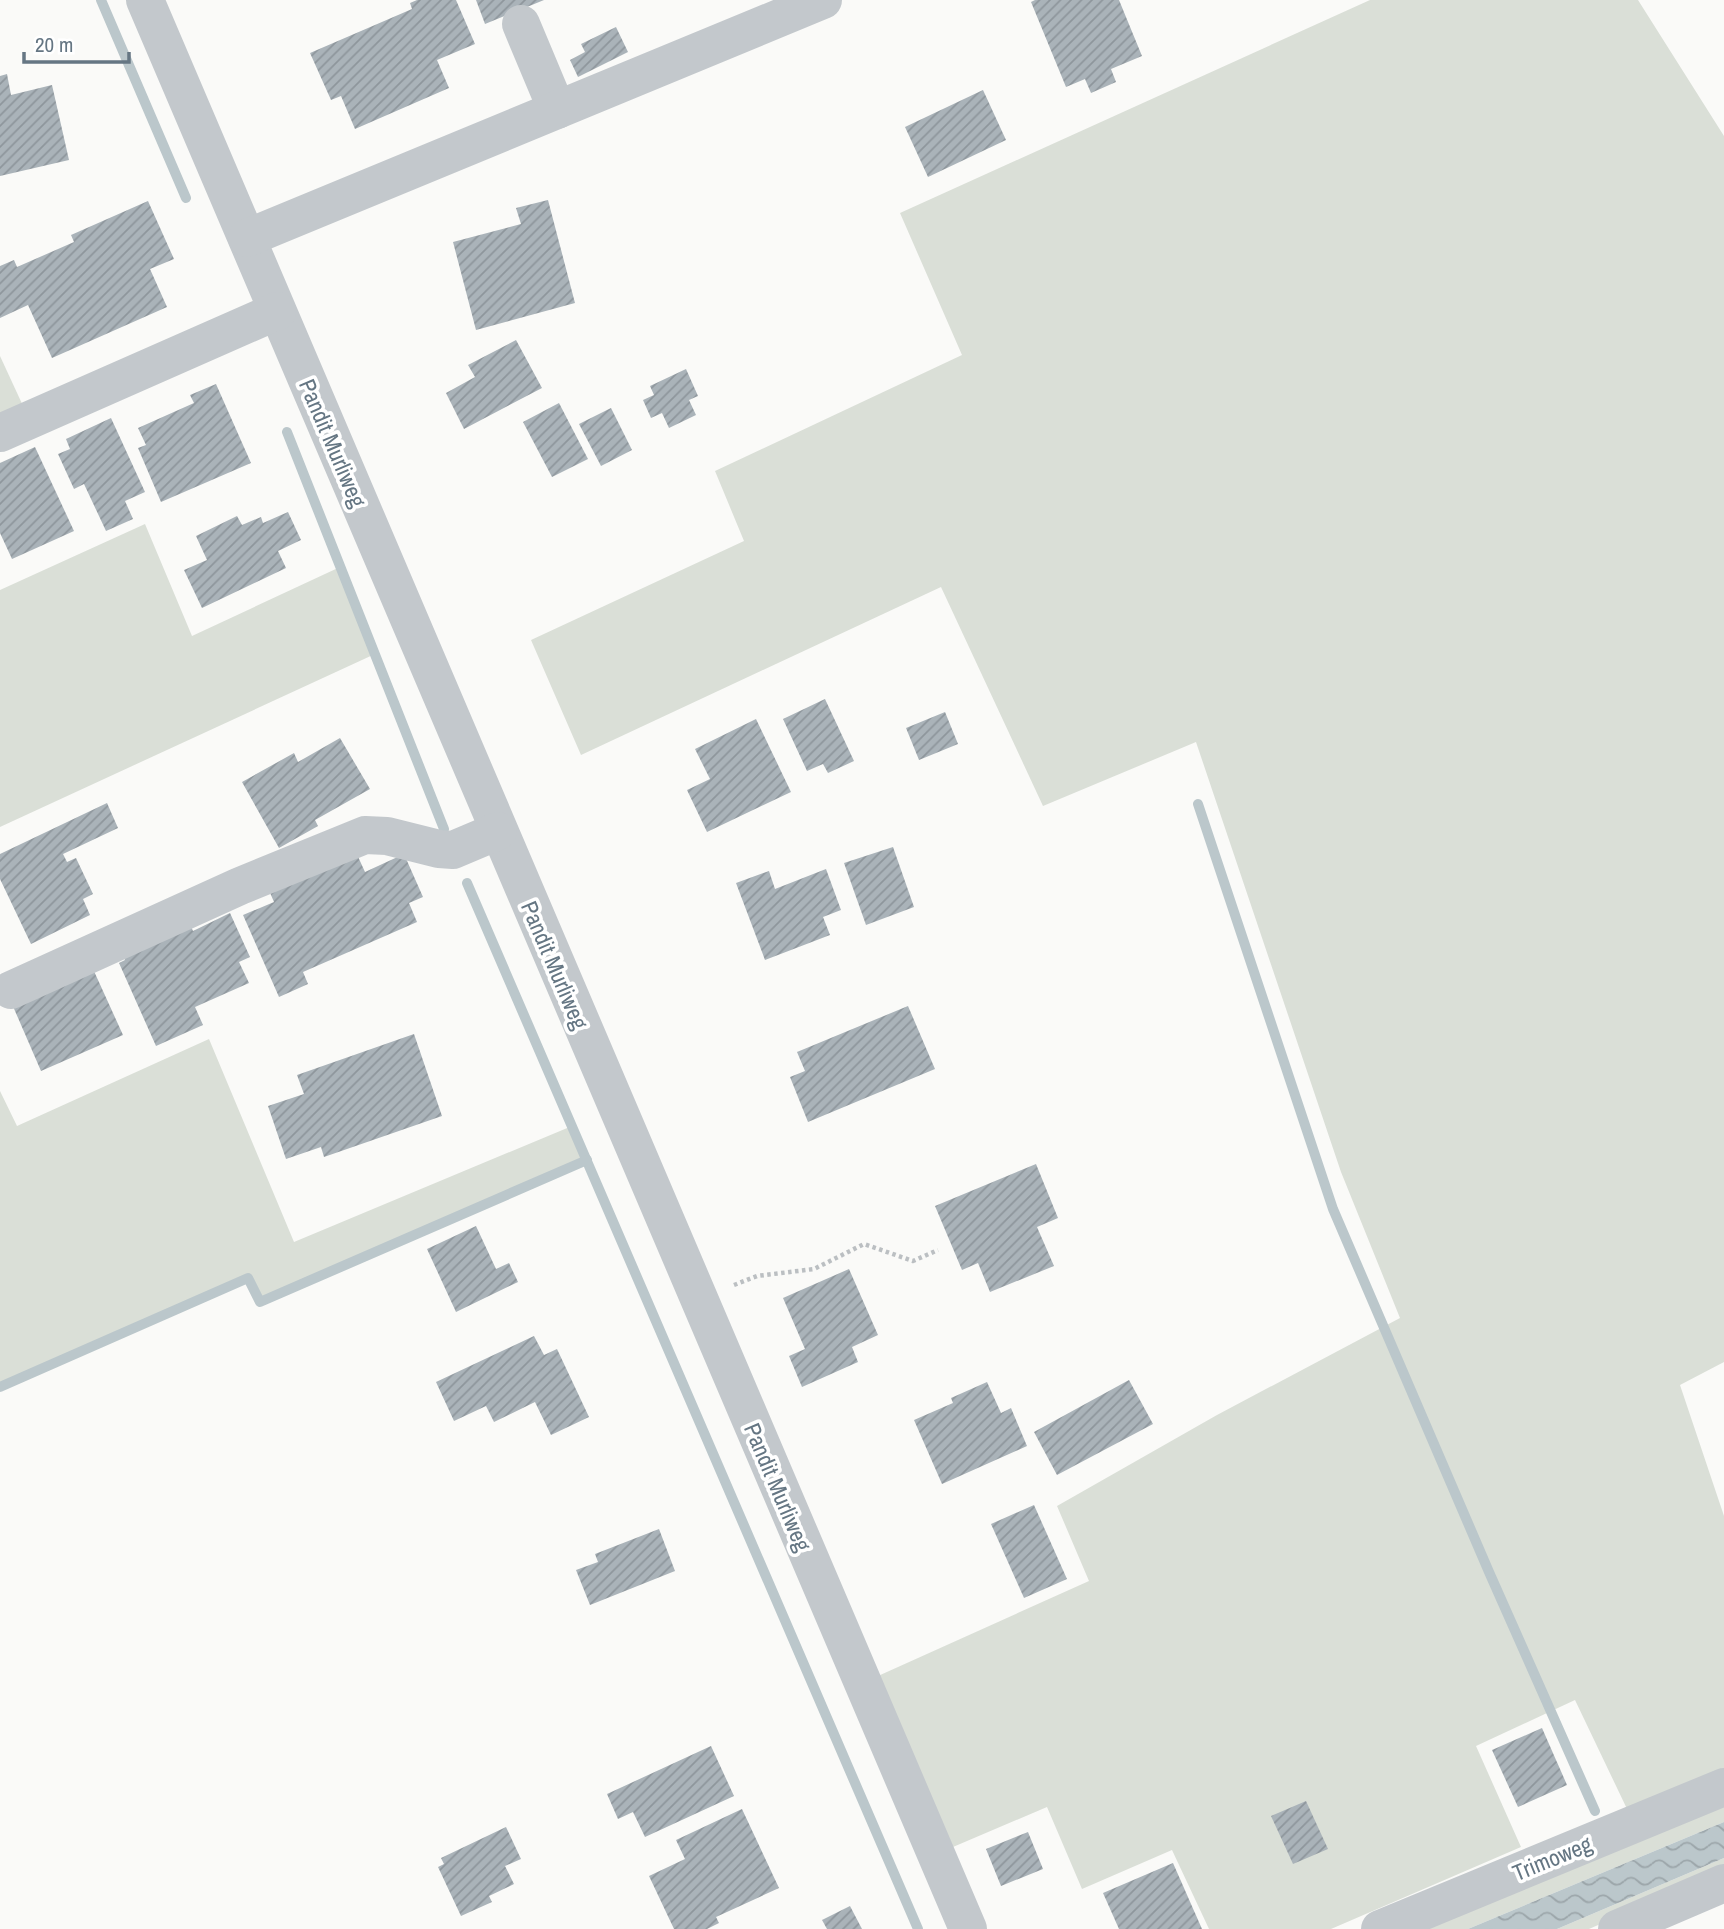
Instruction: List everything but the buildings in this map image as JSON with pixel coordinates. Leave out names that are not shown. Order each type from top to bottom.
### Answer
[{"type":"street","name":"Pandit Murliweg","points":[[145,0],[968,1929]]},
{"type":"street","points":[[247,238],[823,0]]},
{"type":"street","points":[[522,24],[557,110]]},
{"type":"street","points":[[0,433],[277,311]]},
{"type":"street","points":[[11,990],[240,886],[365,835],[387,836],[453,850],[498,831]]},
{"type":"street","name":"Trimoweg","points":[[1380,1929],[1724,1787]]},
{"type":"street","points":[[1617,1929],[1724,1883]]},
{"type":"path","points":[[698,1300],[757,1276],[814,1269],[864,1244],[913,1261],[938,1250]]},
{"type":"shaded area","points":[[1370,0],[1638,0],[1724,136],[1724,1362],[1680,1385],[1724,1516],[1724,1770],[1628,1811],[1575,1700],[1476,1746],[1521,1847],[1331,1929],[1209,1929],[1172,1850],[1082,1889],[1047,1807],[953,1847],[878,1676],[1089,1581],[1057,1506],[1217,1415],[1400,1318],[1341,1172],[1196,742],[1043,806],[941,587],[581,755],[531,640],[744,541],[715,471],[962,355],[900,213]]},
{"type":"shaded area","points":[[0,356],[24,408],[0,419]]},
{"type":"shaded area","points":[[145,524],[192,636],[340,567],[375,654],[0,827],[0,590]]},
{"type":"shaded area","points":[[209,1039],[294,1242],[572,1126],[587,1160],[260,1302],[248,1279],[0,1387],[0,1091],[17,1126]]},
{"type":"shaded area","points":[[1724,1803],[1724,1822],[1468,1929],[1415,1929]]},
{"type":"shaded area","points":[[1724,1858],[1724,1870],[1589,1929],[1557,1929]]},
{"type":"water","points":[[1724,1822],[1724,1858],[1557,1929],[1468,1929]]},
{"type":"waterway","points":[[101,0],[186,198]]},
{"type":"waterway","points":[[287,432],[444,829]]},
{"type":"waterway","points":[[1198,804],[1333,1209],[1595,1811]]},
{"type":"waterway","points":[[467,883],[918,1929]]},
{"type":"waterway","points":[[0,1387],[248,1278],[260,1302],[587,1160]]}]
